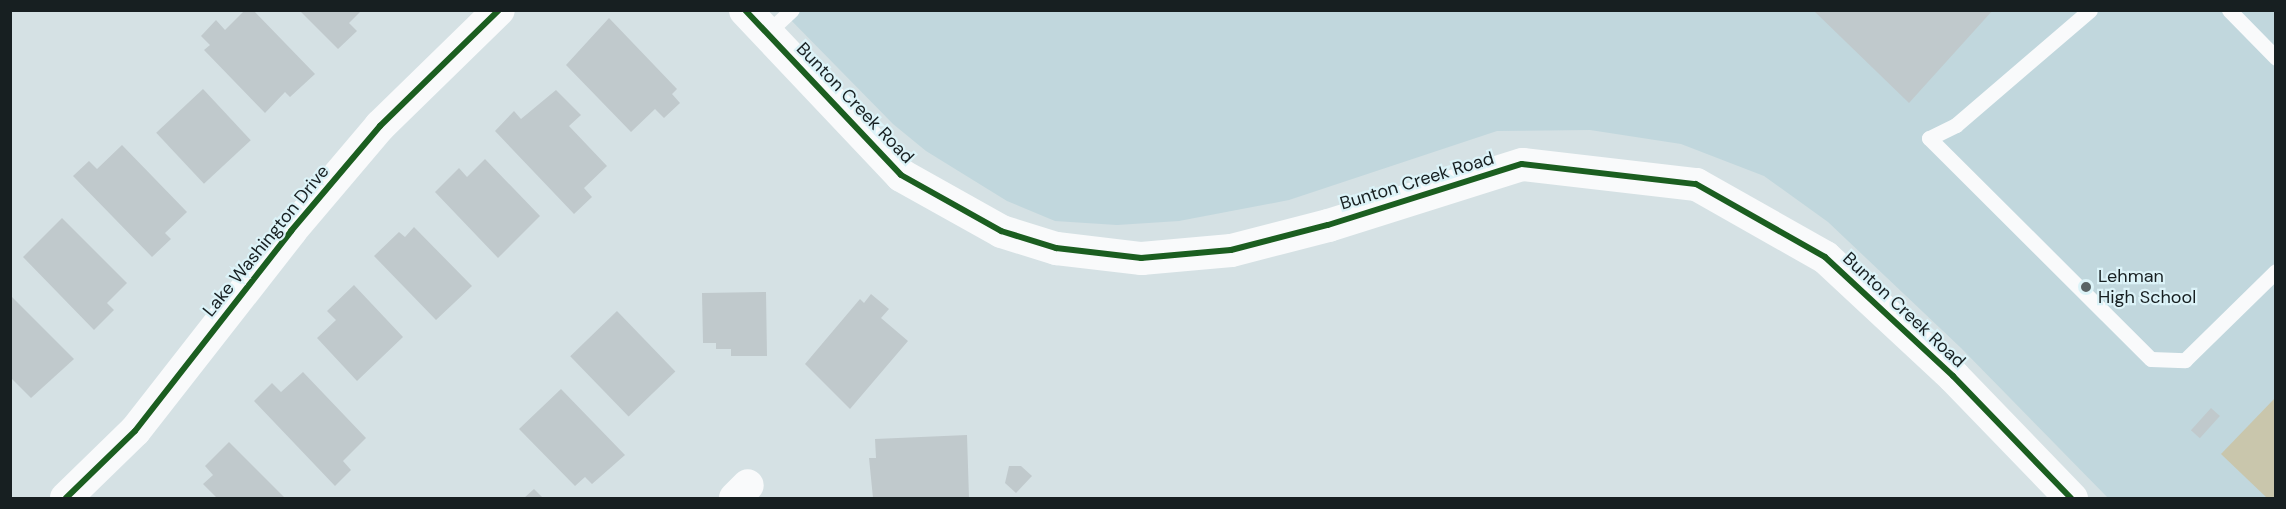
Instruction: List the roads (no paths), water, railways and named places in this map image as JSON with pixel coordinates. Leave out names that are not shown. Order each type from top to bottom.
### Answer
[{"type":"street","name":"Lake Washington Drive","points":[[66,498],[135,431],[291,231],[380,126],[499,10]]},
{"type":"street","name":"Bunton Creek Road","points":[[756,22],[901,175],[1001,231],[1056,248],[1141,258],[1252,244],[1522,164],[1696,184],[1825,257],[1953,376],[2071,498]]},
{"type":"lane","points":[[756,22],[792,10]]},
{"type":"lane","points":[[2090,10],[1956,125],[1929,138],[2151,359],[2185,360],[2276,271]]},
{"type":"lane","points":[[2229,10],[2276,58]]},
{"type":"place","name":"Lehman High School","points":[[2086,287]]}]
